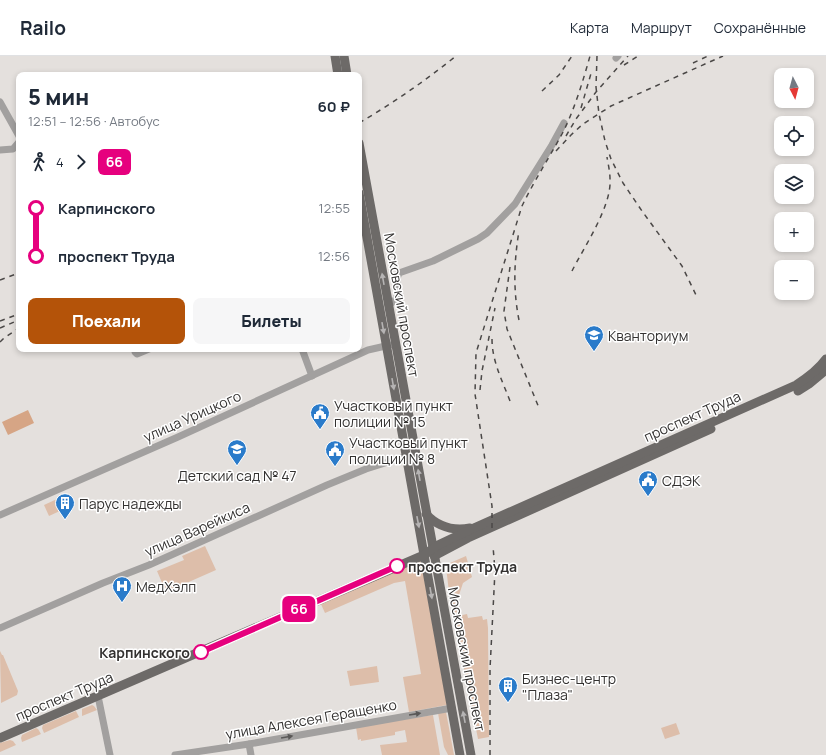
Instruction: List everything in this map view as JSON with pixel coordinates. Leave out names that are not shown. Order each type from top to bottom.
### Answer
[{"type":"main road","points":[[334,56],[337,72]]},
{"type":"main road","points":[[344,56],[347,72]]},
{"type":"main road","name":"Московский проспект","points":[[362,161],[388,305],[391,345],[407,456],[430,553],[471,755]]},
{"type":"main road","name":"Московский проспект","points":[[362,207],[426,514],[430,553],[460,755]]},
{"type":"main road","name":"проспект Труда","points":[[0,738],[468,538],[741,412],[796,385],[821,366],[826,359]]},
{"type":"main road","name":"проспект Труда","points":[[430,553],[438,545],[476,527],[741,412],[798,390],[809,384],[826,370]]},
{"type":"main road","points":[[426,514],[431,519],[443,526],[461,529],[476,527]]},
{"type":"street","points":[[0,102],[16,131]]},
{"type":"street","points":[[388,305],[397,299],[398,294],[396,278],[399,273],[434,261],[478,239],[487,233],[516,204],[564,123]]},
{"type":"street","points":[[0,150],[13,149],[16,146]]},
{"type":"street","name":"улица Урицкого","points":[[0,515],[168,442],[368,350],[391,345]]},
{"type":"street","points":[[303,352],[312,376]]},
{"type":"street","name":"улица Варейкиса","points":[[0,628],[103,583],[149,565],[326,485],[364,470],[407,456]]},
{"type":"street","points":[[98,696],[110,755]]},
{"type":"street","name":"улица Алексея Геращенко","points":[[175,755],[249,744],[452,708]]},
{"type":"street","points":[[249,744],[251,755]]},
{"type":"shaded area","points":[[28,410],[34,423],[8,435],[2,422]]},
{"type":"shaded area","points":[[57,499],[62,510],[49,516],[44,505]]},
{"type":"shaded area","points":[[205,546],[216,570],[166,592],[157,571],[184,560],[182,556]]},
{"type":"shaded area","points":[[466,556],[472,577],[463,583],[458,598],[454,599],[458,616],[467,614],[468,618],[482,616],[483,620],[487,619],[488,628],[489,737],[478,739],[449,592],[446,567],[450,563]]},
{"type":"shaded area","points":[[421,561],[447,705],[409,712],[403,677],[421,674],[405,581],[394,583],[325,613],[320,602]]},
{"type":"shaded area","points":[[0,651],[18,691],[17,695],[1,703]]},
{"type":"shaded area","points":[[377,666],[379,682],[350,686],[347,671]]},
{"type":"shaded area","points":[[92,705],[97,710],[82,716],[82,709]]},
{"type":"shaded area","points":[[76,711],[79,717],[44,733],[42,728],[43,725]]},
{"type":"shaded area","points":[[446,712],[454,755],[448,755],[444,747],[438,713]]},
{"type":"shaded area","points":[[433,715],[440,755],[382,755],[380,745],[407,742],[405,730],[395,732],[395,735],[361,741],[361,739],[358,740],[356,727]]},
{"type":"shaded area","points":[[676,723],[680,734],[665,739],[661,728]]},
{"type":"shaded area","points":[[36,728],[41,734],[22,742],[22,735]]},
{"type":"shaded area","points":[[10,740],[16,745],[0,752],[0,743]]},
{"type":"railway","points":[[362,121],[409,91],[456,56]]},
{"type":"railway","points":[[542,91],[559,75],[572,56]]},
{"type":"railway","points":[[492,528],[492,506],[475,394],[476,353],[522,206],[566,125],[578,96],[590,56]]},
{"type":"railway","points":[[597,56],[596,87],[599,114],[611,159],[623,183],[682,266],[696,295]]},
{"type":"railway","points":[[566,136],[576,119],[596,92],[628,56]]},
{"type":"railway","points":[[624,65],[638,56]]},
{"type":"railway","points":[[693,63],[708,56]]},
{"type":"railway","points":[[556,151],[583,124],[611,106],[723,56]]},
{"type":"railway","points":[[581,108],[592,70]]},
{"type":"railway","points":[[572,271],[596,226],[607,201],[610,179],[607,157]]},
{"type":"railway","points":[[519,231],[515,276],[519,320]]},
{"type":"railway","points":[[510,267],[504,311],[507,329],[539,408]]},
{"type":"railway","points":[[0,280],[16,274]]},
{"type":"railway","points":[[480,390],[482,371],[495,308]]},
{"type":"railway","points":[[0,321],[16,315]]},
{"type":"railway","points":[[0,328],[16,321]]},
{"type":"railway","points":[[0,342],[16,330]]},
{"type":"railway","points":[[492,339],[492,347],[496,363],[510,401]]},
{"type":"railway","points":[[490,755],[490,669],[495,571],[493,546]]},
{"type":"bus line","name":"66","points":[[201,652],[397,566]]},
{"type":"place","name":"Кванториум","points":[[594,352]]},
{"type":"place","name":"Участковый пункт полиции № 15","points":[[320,430]]},
{"type":"place","name":"Детский сад № 47","points":[[237,466]]},
{"type":"place","name":"Участковый пункт полиции № 8","points":[[335,467]]},
{"type":"place","name":"СДЭК","points":[[648,497]]},
{"type":"place","name":"Парус надежды","points":[[65,520]]},
{"type":"place","name":"проспект Труда","points":[[397,566]]},
{"type":"place","name":"МедХэлп","points":[[122,603]]},
{"type":"place","name":"Карпинского","points":[[201,652]]},
{"type":"place","name":"Бизнес-центр \"Плаза\"","points":[[508,703]]}]
